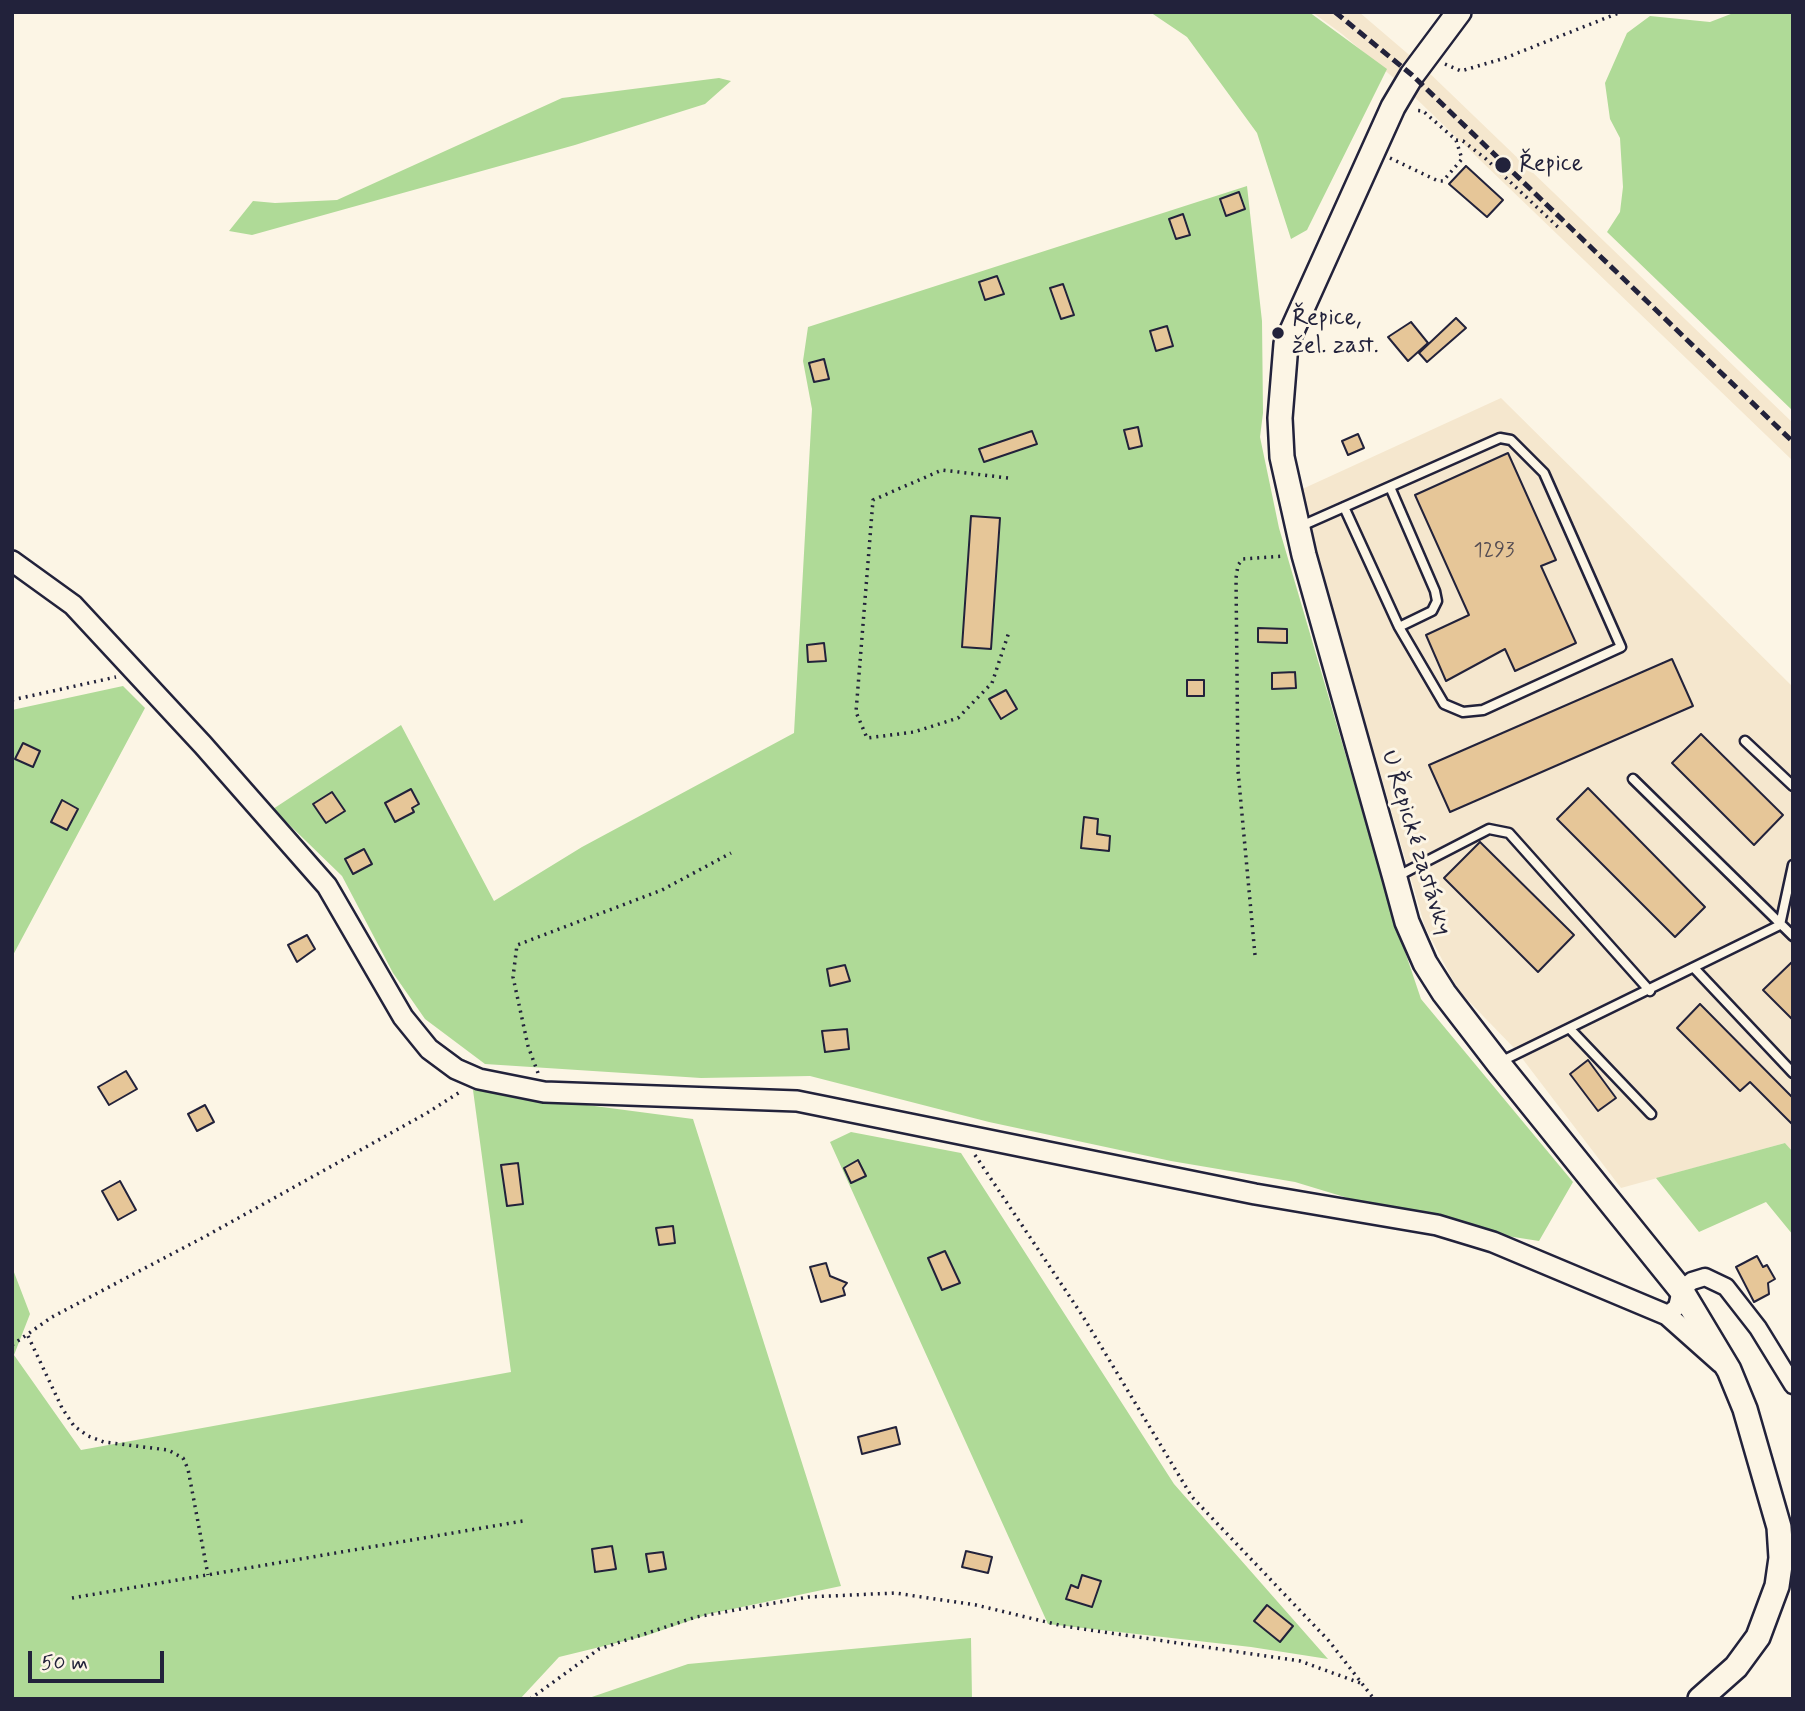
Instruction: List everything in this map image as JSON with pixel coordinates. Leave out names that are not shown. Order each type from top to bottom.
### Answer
[{"type":"main road","name":"U Řepické zastávky","points":[[1459,12],[1393,107],[1286,344],[1280,418],[1282,457],[1304,555],[1407,922],[1425,963],[1444,993],[1498,1063],[1681,1290],[1729,1370],[1772,1497],[1779,1527],[1781,1558],[1777,1586],[1758,1637],[1736,1667],[1700,1699]]},
{"type":"street","points":[[12,561],[73,605],[327,886],[403,1017],[429,1049],[456,1069],[479,1079],[544,1092],[797,1101],[853,1110],[963,1136],[1437,1225],[1493,1242],[1667,1315],[1729,1370]]},
{"type":"street","points":[[1667,1315],[1677,1307],[1681,1290],[1692,1281],[1705,1277],[1726,1287],[1758,1328],[1793,1385]]},
{"type":"lane","points":[[1297,528],[1390,486],[1500,438],[1511,440],[1544,473],[1621,647],[1483,710],[1463,712],[1444,704],[1399,627],[1344,507]]},
{"type":"lane","points":[[1390,486],[1437,601],[1432,611],[1399,627]]},
{"type":"lane","points":[[1745,741],[1793,786]]},
{"type":"lane","points":[[1633,779],[1793,936]]},
{"type":"lane","points":[[1395,878],[1489,829],[1509,833],[1650,990]]},
{"type":"lane","points":[[1780,925],[1793,864]]},
{"type":"lane","points":[[1498,1063],[1695,969],[1780,925]]},
{"type":"lane","points":[[1695,969],[1793,1073]]},
{"type":"lane","points":[[1570,1029],[1651,1114]]},
{"type":"path","points":[[1429,52],[1461,71],[1504,58],[1621,12]]},
{"type":"path","points":[[1373,149],[1443,181],[1462,159],[1456,140],[1423,111],[1393,107]]},
{"type":"path","points":[[1456,140],[1463,141],[1486,159],[1561,230]]},
{"type":"path","points":[[1008,478],[942,470],[873,500],[856,712],[867,738],[914,732],[958,718],[992,682],[1009,632]]},
{"type":"path","points":[[1255,956],[1238,771],[1238,565],[1251,556],[1304,555]]},
{"type":"path","points":[[12,700],[135,672]]},
{"type":"path","points":[[544,1092],[528,1046],[513,977],[517,944],[662,890],[731,853]]},
{"type":"path","points":[[12,1345],[52,1317],[427,1114],[479,1079]]},
{"type":"path","points":[[963,1136],[1082,1315],[1192,1497],[1329,1641],[1374,1699]]},
{"type":"path","points":[[28,1336],[62,1408],[74,1426],[88,1436],[104,1442],[168,1450],[183,1458],[188,1469],[208,1575]]},
{"type":"path","points":[[72,1598],[523,1521]]},
{"type":"path","points":[[530,1699],[599,1649],[696,1617],[808,1597],[895,1593],[976,1605],[1063,1626],[1300,1661],[1363,1684]]},
{"type":"shaded area","points":[[1312,12],[1359,12],[1421,65],[1793,423],[1793,461],[1402,85]]},
{"type":"shaded area","points":[[1501,398],[1793,687],[1793,1152],[1785,1143],[1621,1188],[1515,1049],[1458,990],[1425,927],[1298,491]]},
{"type":"green space","points":[[1150,12],[1309,12],[1387,69],[1307,230],[1291,239],[1257,133],[1187,37]]},
{"type":"green space","points":[[1736,12],[1793,12],[1793,411],[1607,232],[1620,212],[1623,187],[1620,138],[1610,119],[1605,83],[1627,33],[1650,16],[1710,22]]},
{"type":"green space","points":[[719,78],[731,81],[705,104],[575,145],[252,235],[229,231],[253,201],[275,203],[337,200],[562,98]]},
{"type":"green space","points":[[1247,186],[1262,321],[1263,413],[1260,437],[1279,528],[1392,913],[1421,999],[1573,1182],[1539,1241],[1437,1225],[1295,1182],[1171,1161],[989,1122],[810,1076],[701,1078],[485,1064],[425,1019],[393,973],[342,876],[273,809],[401,725],[494,901],[582,847],[794,733],[812,409],[803,361],[808,327]]},
{"type":"green space","points":[[123,686],[145,708],[12,957],[12,710]]},
{"type":"green space","points":[[473,1090],[693,1119],[841,1586],[709,1614],[645,1636],[559,1657],[520,1699],[12,1699],[12,1267],[30,1314],[14,1355],[81,1450],[511,1372]]},
{"type":"green space","points":[[851,1132],[961,1153],[1174,1484],[1328,1659],[1251,1647],[1048,1624],[830,1142]]},
{"type":"green space","points":[[1785,1143],[1793,1152],[1793,1235],[1766,1202],[1699,1232],[1656,1178]]},
{"type":"green space","points":[[971,1638],[972,1699],[586,1699],[688,1664]]},
{"type":"building","points":[[1466,166],[1503,200],[1487,217],[1449,184]]},
{"type":"building","points":[[1239,192],[1245,209],[1226,216],[1220,199]]},
{"type":"building","points":[[1183,214],[1190,235],[1176,239],[1169,219]]},
{"type":"building","points":[[997,276],[1004,294],[985,300],[979,282]]},
{"type":"building","points":[[1063,284],[1074,315],[1061,319],[1050,288]]},
{"type":"building","points":[[1456,318],[1466,328],[1427,362],[1419,353]]},
{"type":"building","points":[[1411,322],[1428,343],[1408,361],[1388,337]]},
{"type":"building","points":[[1167,326],[1173,346],[1156,351],[1150,331]]},
{"type":"building","points":[[824,359],[829,379],[814,382],[809,363]]},
{"type":"building","points":[[1138,427],[1142,446],[1129,449],[1124,430]]},
{"type":"building","points":[[1032,431],[1037,444],[984,462],[979,449]]},
{"type":"building","points":[[1358,434],[1364,448],[1348,455],[1342,441]]},
{"type":"building","points":[[1508,453],[1556,560],[1541,566],[1576,643],[1515,671],[1505,649],[1446,681],[1426,635],[1469,615],[1415,495]]},
{"type":"building","points":[[971,516],[1000,518],[991,649],[962,647]]},
{"type":"building","points":[[1258,628],[1287,629],[1287,643],[1258,642]]},
{"type":"building","points":[[824,643],[826,661],[808,662],[807,645]]},
{"type":"building","points":[[1672,659],[1693,706],[1450,812],[1429,765]]},
{"type":"building","points":[[1295,672],[1296,688],[1272,689],[1272,673]]},
{"type":"building","points":[[1187,680],[1204,680],[1204,696],[1187,696]]},
{"type":"building","points":[[1006,690],[1017,709],[1001,719],[989,699]]},
{"type":"building","points":[[1701,734],[1783,815],[1754,845],[1672,763]]},
{"type":"building","points":[[23,743],[40,751],[33,767],[15,759]]},
{"type":"building","points":[[1588,788],[1705,907],[1675,937],[1557,819]]},
{"type":"building","points":[[411,789],[419,804],[412,808],[414,812],[395,822],[385,803]]},
{"type":"building","points":[[332,792],[345,811],[326,823],[313,804]]},
{"type":"building","points":[[62,800],[78,809],[67,830],[51,822]]},
{"type":"building","points":[[1084,817],[1098,819],[1097,834],[1110,836],[1109,851],[1081,848]]},
{"type":"building","points":[[1480,842],[1574,935],[1538,972],[1444,878]]},
{"type":"building","points":[[364,849],[372,864],[353,874],[345,859]]},
{"type":"building","points":[[307,935],[315,949],[297,962],[288,945]]},
{"type":"building","points":[[1793,961],[1793,1020],[1763,990]]},
{"type":"building","points":[[845,965],[850,981],[830,986],[827,969]]},
{"type":"building","points":[[1700,1004],[1793,1098],[1793,1125],[1750,1082],[1740,1091],[1677,1028]]},
{"type":"building","points":[[847,1029],[849,1049],[825,1052],[822,1031]]},
{"type":"building","points":[[1588,1060],[1616,1098],[1598,1111],[1570,1074]]},
{"type":"building","points":[[126,1071],[137,1089],[109,1105],[98,1087]]},
{"type":"building","points":[[205,1105],[214,1122],[197,1131],[188,1114]]},
{"type":"building","points":[[858,1160],[866,1176],[851,1183],[844,1168]]},
{"type":"building","points":[[518,1163],[523,1204],[507,1206],[501,1165]]},
{"type":"building","points":[[120,1181],[136,1210],[118,1220],[102,1191]]},
{"type":"building","points":[[673,1226],[675,1243],[659,1245],[656,1228]]},
{"type":"building","points":[[945,1251],[960,1283],[942,1290],[928,1258]]},
{"type":"building","points":[[1757,1256],[1763,1267],[1767,1265],[1775,1279],[1768,1283],[1769,1294],[1754,1302],[1736,1267]]},
{"type":"building","points":[[826,1263],[830,1276],[847,1283],[843,1288],[845,1295],[821,1302],[810,1267]]},
{"type":"building","points":[[896,1427],[900,1444],[862,1454],[858,1437]]},
{"type":"building","points":[[612,1546],[616,1569],[595,1572],[592,1549]]},
{"type":"building","points":[[966,1551],[992,1557],[988,1573],[962,1567]]},
{"type":"building","points":[[663,1552],[666,1569],[649,1572],[646,1554]]},
{"type":"building","points":[[1082,1575],[1101,1581],[1092,1607],[1066,1599],[1071,1585],[1078,1588]]},
{"type":"building","points":[[1267,1605],[1293,1626],[1280,1642],[1254,1621]]},
{"type":"railway","points":[[1335,12],[1412,75],[1793,442]]},
{"type":"place","name":"Řepice","points":[[1503,165]]},
{"type":"place","name":"Řepice, žel. zast.","points":[[1278,333]]}]
